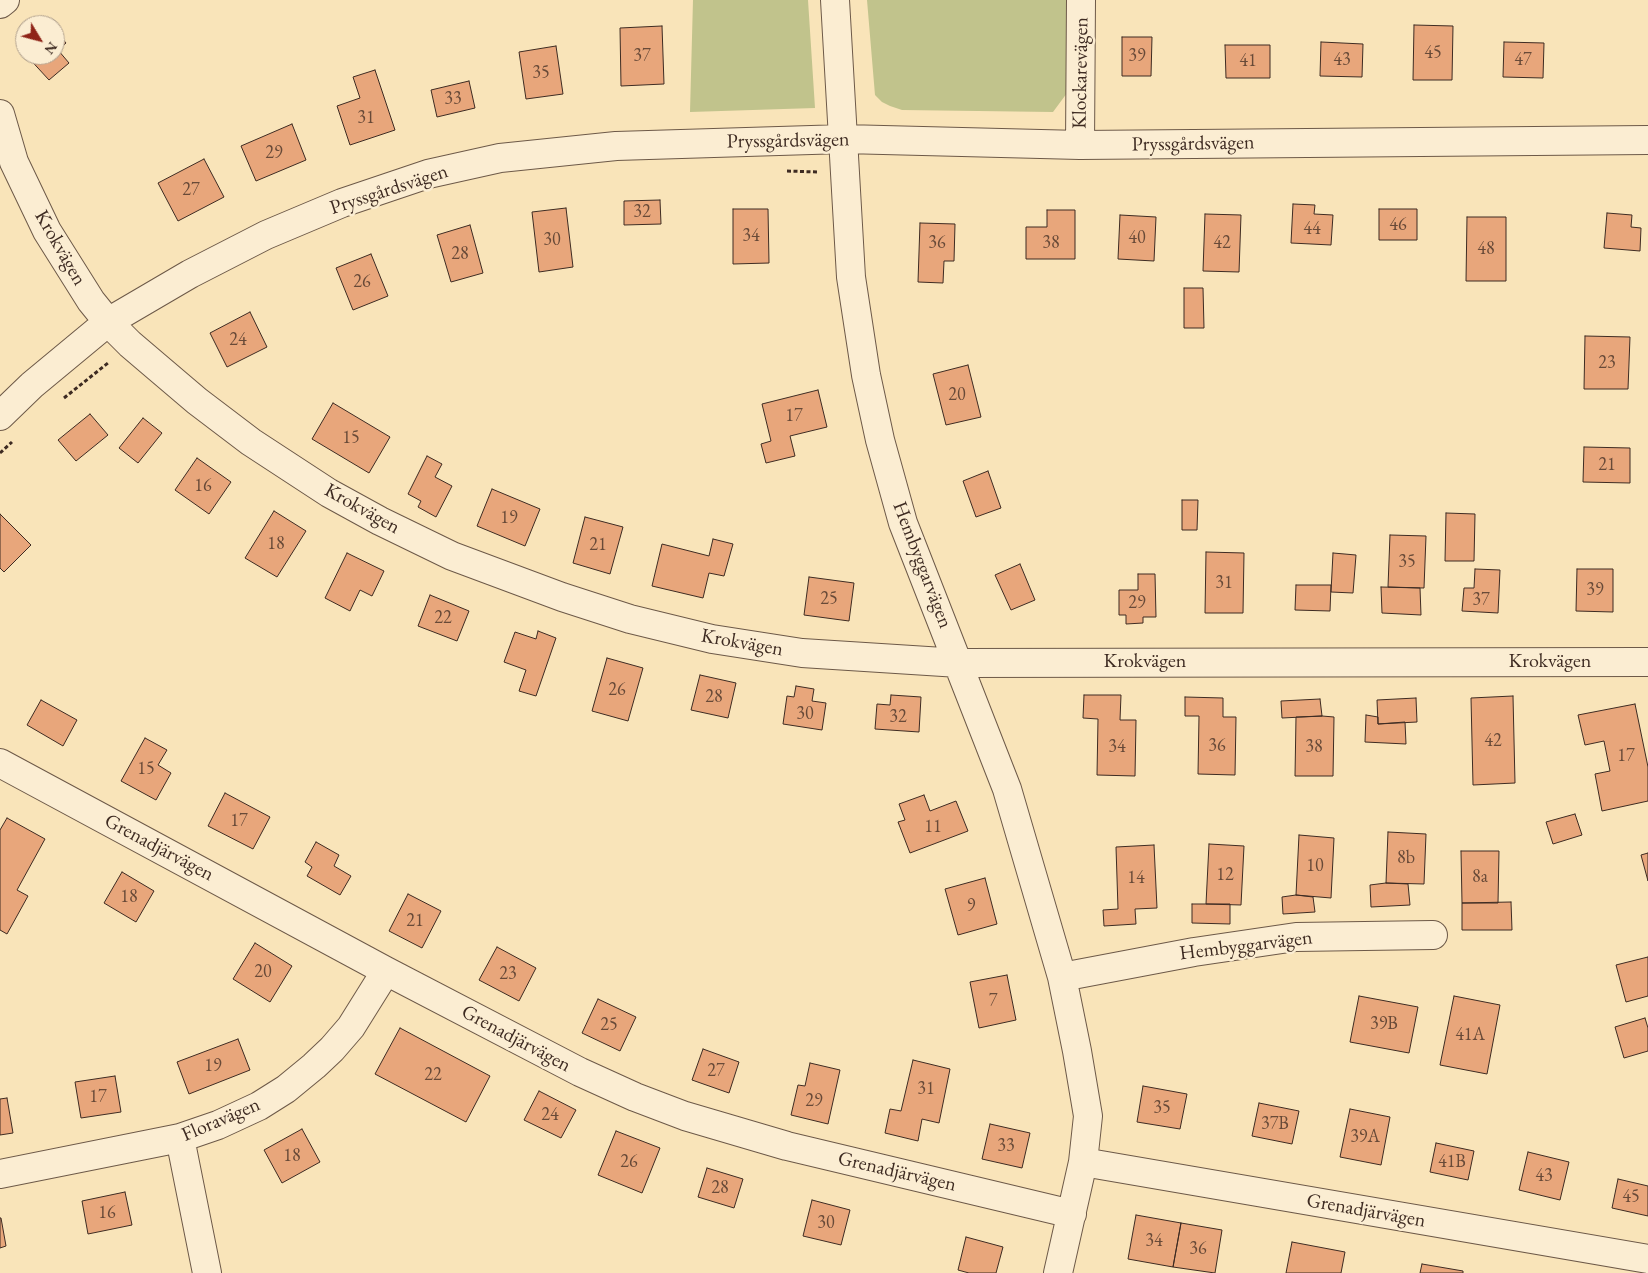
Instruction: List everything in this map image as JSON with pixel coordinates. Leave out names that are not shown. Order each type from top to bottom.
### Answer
[{"type":"street","points":[[0,4],[4,0]]},
{"type":"street","name":"Hembyggarvägen","points":[[835,0],[851,277],[866,376],[880,440],[903,523],[959,662],[1007,789],[1062,976],[1088,1116],[1083,1162],[1058,1273]]},
{"type":"street","name":"Klockarevägen","points":[[1080,145],[1082,0]]},
{"type":"street","name":"Krokvägen","points":[[0,114],[7,165],[91,301],[108,322],[130,344],[197,402],[251,442],[330,493],[380,521],[452,556],[514,581],[630,619],[712,639],[802,654],[959,662],[1648,662]]},
{"type":"street","name":"Pryssgårdsvägen","points":[[0,416],[32,385],[108,322],[190,274],[266,235],[342,203],[428,174],[500,158],[616,146],[844,139],[1080,145],[1648,140]]},
{"type":"street","name":"Grenadjärvägen","points":[[0,763],[386,971],[580,1072],[635,1097],[685,1116],[787,1146],[1072,1214]]},
{"type":"street","name":"Hembyggarvägen","points":[[1062,976],[1194,952],[1296,937],[1433,935]]},
{"type":"street","name":"Floravägen","points":[[0,1174],[180,1138],[218,1126],[260,1106],[286,1089],[314,1066],[351,1027],[386,971]]},
{"type":"street","points":[[180,1138],[207,1273]]},
{"type":"street","name":"Grenadjärvägen","points":[[1083,1162],[1643,1264]]},
{"type":"path","points":[[786,171],[846,172]]},
{"type":"path","points":[[62,400],[130,344]]},
{"type":"path","points":[[0,453],[18,436]]},
{"type":"green space","points":[[693,0],[808,0],[815,108],[690,112]]},
{"type":"green space","points":[[867,0],[1070,0],[1070,89],[1053,112],[902,110],[890,106],[882,102],[875,95]]},
{"type":"building","points":[[1414,25],[1453,26],[1452,80],[1413,80]]},
{"type":"building","points":[[662,26],[664,84],[621,86],[620,28]]},
{"type":"building","points":[[1122,37],[1152,37],[1151,76],[1122,76]]},
{"type":"building","points":[[1321,42],[1363,44],[1362,77],[1320,76]]},
{"type":"building","points":[[1504,42],[1544,43],[1543,78],[1503,77]]},
{"type":"building","points":[[1225,45],[1270,45],[1270,78],[1226,78]]},
{"type":"building","points":[[556,46],[563,94],[526,99],[519,52]]},
{"type":"building","points":[[65,58],[69,63],[49,80],[35,65],[65,65]]},
{"type":"building","points":[[375,70],[395,130],[350,145],[337,106],[360,98],[353,77]]},
{"type":"building","points":[[469,81],[475,108],[437,117],[431,90]]},
{"type":"building","points":[[292,124],[306,160],[256,181],[241,146]]},
{"type":"building","points":[[204,159],[224,197],[178,221],[158,183]]},
{"type":"building","points":[[660,200],[661,224],[624,225],[624,201]]},
{"type":"building","points":[[1293,204],[1315,205],[1314,214],[1333,215],[1331,245],[1291,243]]},
{"type":"building","points":[[566,208],[573,267],[539,272],[532,212]]},
{"type":"building","points":[[733,209],[768,209],[769,263],[733,264]]},
{"type":"building","points":[[1379,209],[1417,209],[1417,240],[1379,240]]},
{"type":"building","points":[[1047,210],[1075,210],[1075,259],[1026,259],[1026,227],[1047,227]]},
{"type":"building","points":[[1607,213],[1632,215],[1631,227],[1641,228],[1640,251],[1604,248]]},
{"type":"building","points":[[1205,214],[1241,215],[1239,272],[1203,271]]},
{"type":"building","points":[[1120,215],[1156,217],[1154,261],[1118,259]]},
{"type":"building","points":[[1467,217],[1506,217],[1506,281],[1466,281]]},
{"type":"building","points":[[920,223],[955,224],[954,261],[944,261],[943,283],[918,282]]},
{"type":"building","points":[[470,225],[483,273],[451,282],[437,235]]},
{"type":"building","points":[[371,254],[388,296],[353,310],[336,268]]},
{"type":"building","points":[[1184,288],[1203,288],[1204,328],[1184,328]]},
{"type":"building","points":[[250,312],[267,347],[227,367],[210,333]]},
{"type":"building","points":[[1585,336],[1630,337],[1628,389],[1584,389]]},
{"type":"building","points":[[968,365],[981,417],[946,425],[933,374]]},
{"type":"building","points":[[818,390],[827,427],[790,436],[795,456],[766,463],[761,444],[771,441],[762,404]]},
{"type":"building","points":[[333,403],[390,437],[369,473],[312,439]]},
{"type":"building","points":[[90,414],[108,435],[76,461],[58,440]]},
{"type":"building","points":[[143,418],[162,433],[138,463],[119,448]]},
{"type":"building","points":[[1584,447],[1630,448],[1630,483],[1583,482]]},
{"type":"building","points":[[427,456],[442,464],[435,477],[452,486],[436,517],[418,507],[421,501],[408,494]]},
{"type":"building","points":[[197,458],[231,482],[209,514],[175,490]]},
{"type":"building","points":[[988,471],[1001,508],[976,517],[963,481]]},
{"type":"building","points":[[492,489],[540,509],[525,546],[477,526]]},
{"type":"building","points":[[1182,500],[1198,500],[1197,530],[1182,530]]},
{"type":"building","points":[[274,511],[306,531],[277,577],[245,558]]},
{"type":"building","points":[[1446,513],[1475,514],[1474,561],[1445,561]]},
{"type":"building","points":[[0,514],[31,545],[4,572],[0,568]]},
{"type":"building","points":[[585,517],[623,527],[610,574],[573,563]]},
{"type":"building","points":[[1390,535],[1426,536],[1424,588],[1388,587]]},
{"type":"building","points":[[713,539],[733,544],[724,576],[709,573],[703,598],[652,586],[662,544],[709,556]]},
{"type":"building","points":[[1206,552],[1244,553],[1243,613],[1205,613]]},
{"type":"building","points":[[347,553],[384,571],[372,596],[360,590],[350,611],[325,598]]},
{"type":"building","points":[[1333,553],[1356,555],[1353,593],[1331,592]]},
{"type":"building","points":[[1020,564],[1035,600],[1011,610],[995,575]]},
{"type":"building","points":[[1475,569],[1500,570],[1498,613],[1462,611],[1464,588],[1474,588]]},
{"type":"building","points":[[1577,569],[1613,569],[1613,612],[1576,611]]},
{"type":"building","points":[[1138,574],[1155,574],[1156,617],[1143,617],[1143,623],[1126,624],[1126,615],[1119,615],[1119,590],[1138,590]]},
{"type":"building","points":[[809,577],[854,583],[849,621],[804,615]]},
{"type":"building","points":[[1296,585],[1331,585],[1330,611],[1295,610]]},
{"type":"building","points":[[1381,587],[1420,588],[1421,615],[1382,613]]},
{"type":"building","points":[[430,595],[469,611],[457,641],[418,626]]},
{"type":"building","points":[[538,631],[556,638],[536,696],[519,691],[526,670],[504,662],[515,632],[536,639]]},
{"type":"building","points":[[607,658],[643,668],[628,721],[592,711]]},
{"type":"building","points":[[700,675],[736,683],[728,718],[691,710]]},
{"type":"building","points":[[796,686],[814,689],[812,701],[826,703],[822,730],[783,724],[787,696],[794,697]]},
{"type":"building","points":[[891,695],[921,697],[919,732],[875,729],[877,704],[890,705]]},
{"type":"building","points":[[1084,695],[1121,695],[1120,720],[1136,720],[1135,776],[1097,775],[1098,719],[1083,718]]},
{"type":"building","points":[[1513,696],[1515,783],[1473,785],[1471,698]]},
{"type":"building","points":[[1185,697],[1223,698],[1223,717],[1236,717],[1235,775],[1198,774],[1199,716],[1185,716]]},
{"type":"building","points":[[1416,698],[1417,722],[1378,724],[1377,700]]},
{"type":"building","points":[[1320,699],[1322,716],[1282,718],[1281,701]]},
{"type":"building","points":[[41,700],[77,720],[63,746],[27,725]]},
{"type":"building","points":[[1635,704],[1648,767],[1648,801],[1602,811],[1595,774],[1610,771],[1604,741],[1585,745],[1578,715]]},
{"type":"building","points":[[1366,715],[1378,717],[1378,724],[1405,722],[1406,744],[1365,742]]},
{"type":"building","points":[[1296,717],[1334,717],[1333,776],[1295,776]]},
{"type":"building","points":[[145,738],[167,750],[158,765],[171,773],[156,800],[121,781]]},
{"type":"building","points":[[225,793],[270,817],[253,849],[208,826]]},
{"type":"building","points":[[924,795],[930,811],[956,801],[968,831],[910,853],[898,822],[905,820],[899,804]]},
{"type":"building","points":[[1575,814],[1582,835],[1553,844],[1546,822]]},
{"type":"building","points":[[7,818],[45,839],[17,890],[28,896],[7,934],[0,930],[0,830]]},
{"type":"building","points":[[1388,832],[1426,834],[1424,884],[1386,883]]},
{"type":"building","points":[[1299,835],[1334,838],[1331,898],[1296,895]]},
{"type":"building","points":[[316,842],[339,855],[334,866],[351,876],[340,895],[307,876],[312,867],[305,862]]},
{"type":"building","points":[[1209,844],[1244,846],[1241,905],[1206,904]]},
{"type":"building","points":[[1154,845],[1157,908],[1135,909],[1136,924],[1104,926],[1103,910],[1118,909],[1116,847]]},
{"type":"building","points":[[1461,851],[1499,851],[1498,903],[1462,903]]},
{"type":"building","points":[[1648,853],[1648,881],[1641,855]]},
{"type":"building","points":[[122,872],[154,891],[136,922],[104,903]]},
{"type":"building","points":[[985,878],[997,924],[958,935],[945,889]]},
{"type":"building","points":[[1386,883],[1408,884],[1410,905],[1371,907],[1370,885]]},
{"type":"building","points":[[408,894],[441,911],[422,948],[389,931]]},
{"type":"building","points":[[1296,895],[1313,897],[1315,912],[1283,914],[1282,897]]},
{"type":"building","points":[[1511,902],[1512,930],[1462,930],[1462,903]]},
{"type":"building","points":[[1192,904],[1230,904],[1230,924],[1192,923]]},
{"type":"building","points":[[255,943],[292,966],[270,1002],[233,979]]},
{"type":"building","points":[[497,947],[536,968],[519,1001],[479,980]]},
{"type":"building","points":[[1648,957],[1648,996],[1626,1002],[1616,965]]},
{"type":"building","points":[[1007,975],[1016,1020],[979,1028],[970,982]]},
{"type":"building","points":[[1359,996],[1418,1007],[1409,1053],[1350,1042]]},
{"type":"building","points":[[1454,996],[1500,1005],[1487,1074],[1440,1065]]},
{"type":"building","points":[[598,999],[636,1017],[620,1051],[582,1033]]},
{"type":"building","points":[[1645,1018],[1648,1028],[1648,1051],[1624,1058],[1615,1027]]},
{"type":"building","points":[[400,1028],[490,1076],[466,1122],[375,1074]]},
{"type":"building","points":[[238,1039],[250,1070],[189,1094],[177,1062]]},
{"type":"building","points":[[703,1049],[739,1062],[729,1093],[692,1080]]},
{"type":"building","points":[[913,1060],[950,1069],[939,1123],[922,1119],[918,1141],[885,1133],[890,1109],[901,1111]]},
{"type":"building","points":[[810,1063],[840,1070],[828,1124],[791,1115],[798,1085],[805,1086]]},
{"type":"building","points":[[115,1076],[121,1112],[81,1118],[75,1082]]},
{"type":"building","points":[[1143,1086],[1187,1094],[1180,1129],[1137,1122]]},
{"type":"building","points":[[539,1091],[576,1110],[561,1138],[524,1120]]},
{"type":"building","points":[[7,1098],[13,1133],[0,1135],[0,1099]]},
{"type":"building","points":[[1259,1103],[1299,1111],[1292,1144],[1252,1136]]},
{"type":"building","points":[[1350,1109],[1390,1117],[1381,1165],[1340,1157]]},
{"type":"building","points":[[990,1124],[1030,1133],[1022,1168],[982,1159]]},
{"type":"building","points":[[302,1129],[320,1162],[282,1183],[264,1150]]},
{"type":"building","points":[[616,1131],[660,1148],[642,1193],[598,1175]]},
{"type":"building","points":[[1436,1143],[1474,1151],[1468,1180],[1430,1172]]},
{"type":"building","points":[[1528,1152],[1569,1162],[1560,1200],[1519,1190]]},
{"type":"building","points":[[707,1168],[743,1179],[734,1208],[698,1197]]},
{"type":"building","points":[[1618,1179],[1648,1186],[1648,1216],[1612,1208]]},
{"type":"building","points":[[125,1192],[132,1225],[88,1234],[82,1201]]},
{"type":"building","points":[[812,1200],[850,1210],[841,1245],[803,1236]]},
{"type":"building","points":[[1136,1215],[1181,1223],[1173,1267],[1128,1259]]},
{"type":"building","points":[[0,1218],[6,1246],[0,1248]]},
{"type":"building","points":[[1181,1223],[1222,1230],[1215,1273],[1173,1267]]},
{"type":"building","points":[[966,1237],[1003,1247],[996,1273],[969,1273],[958,1270]]},
{"type":"building","points":[[1292,1242],[1345,1252],[1341,1273],[1286,1273]]},
{"type":"building","points":[[1422,1264],[1463,1271],[1463,1273],[1420,1273]]}]
